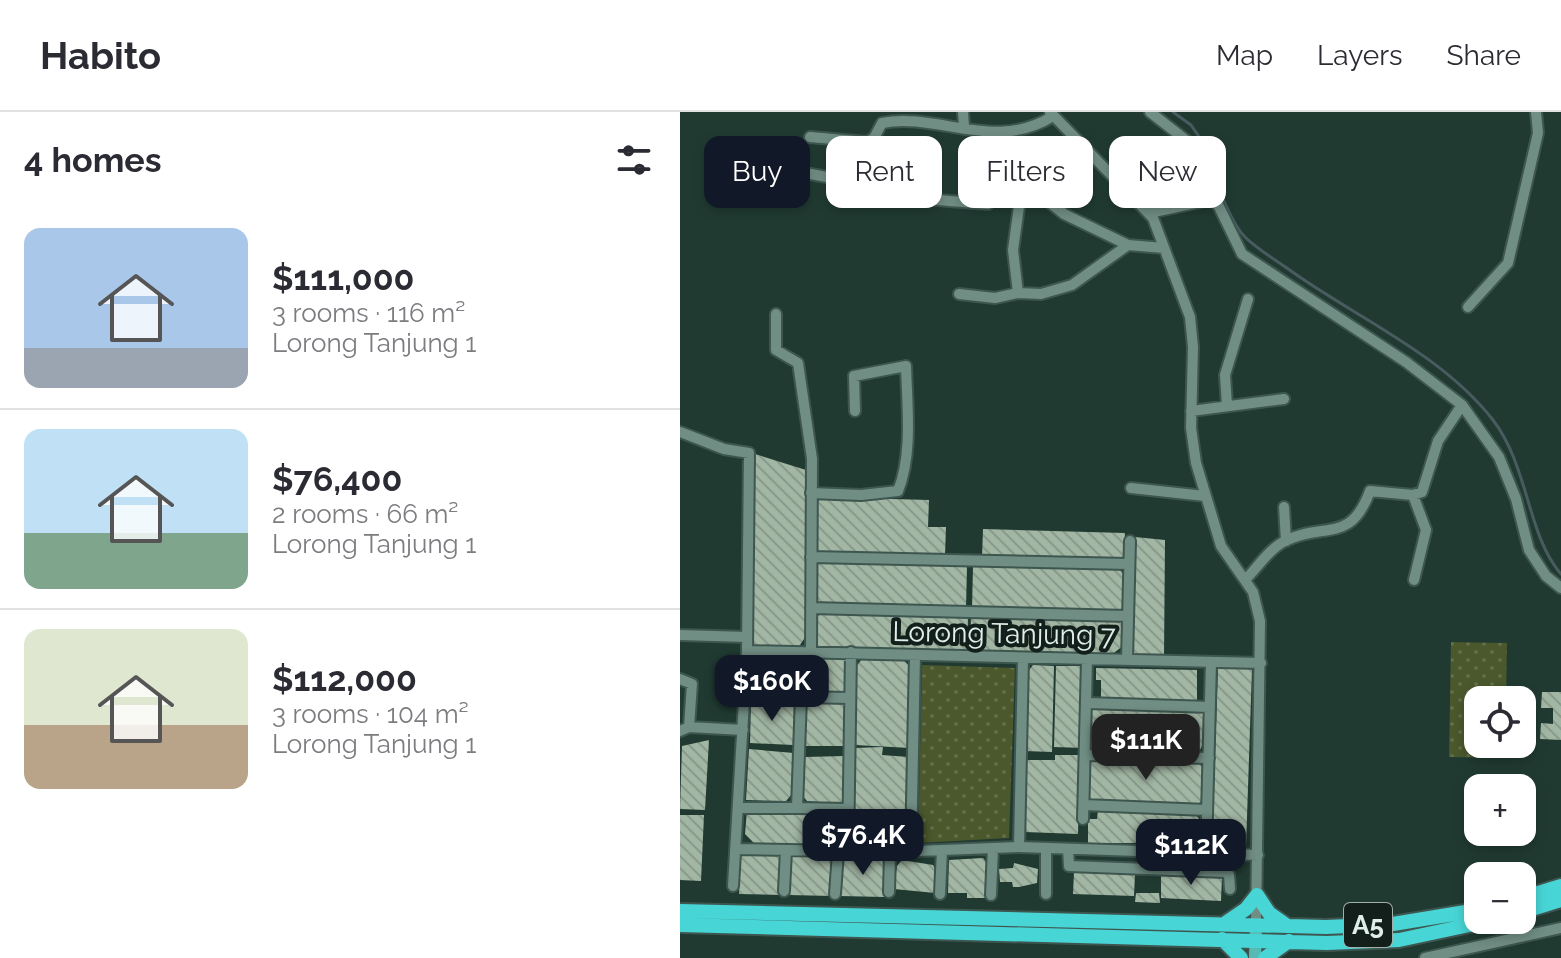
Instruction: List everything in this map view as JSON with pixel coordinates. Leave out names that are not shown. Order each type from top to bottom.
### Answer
[{"type":"highway","points":[[1536,894],[1561,886]]},
{"type":"highway","points":[[680,925],[1223,932],[1257,895],[1288,933],[1265,958]]},
{"type":"highway","points":[[1536,908],[1561,900]]},
{"type":"highway","points":[[680,911],[1256,933]]},
{"type":"highway","name":"A5","points":[[1288,933],[1393,924],[1464,912]]},
{"type":"highway","name":"A5","points":[[1256,933],[1399,940],[1464,926]]},
{"type":"highway","points":[[1223,932],[1241,958]]},
{"type":"main road","points":[[1255,958],[1256,933]]},
{"type":"street","points":[[963,112],[964,126]]},
{"type":"street","points":[[1150,112],[1181,136]]},
{"type":"street","points":[[1468,307],[1508,263],[1538,133],[1536,112]]},
{"type":"street","points":[[810,137],[867,142],[874,138],[882,123],[905,117],[934,116],[964,126],[990,130],[1034,126],[1051,114],[1149,213],[1190,317],[1193,451],[1205,496],[1221,546],[1245,580],[1258,609],[1261,663],[1256,933]]},
{"type":"street","points":[[810,174],[887,196],[958,202]]},
{"type":"street","points":[[1018,293],[1013,250],[1019,208]]},
{"type":"street","points":[[1056,208],[1128,245],[1164,248]]},
{"type":"street","points":[[1149,213],[1172,208]]},
{"type":"street","points":[[1219,208],[1242,254],[1406,362],[1462,405],[1499,457],[1516,499],[1529,550],[1546,576],[1561,588]]},
{"type":"street","points":[[959,294],[995,298],[1018,293],[1041,294],[1072,285],[1128,245]]},
{"type":"street","points":[[1227,406],[1225,375],[1248,299]]},
{"type":"street","points":[[776,314],[776,350],[798,363],[812,460],[811,652]]},
{"type":"street","points":[[811,493],[891,494],[898,491],[902,479],[906,366],[854,376],[855,411]]},
{"type":"street","points":[[1191,411],[1284,399]]},
{"type":"street","points":[[1245,580],[1286,541],[1340,529],[1358,516],[1370,491],[1413,495],[1422,492],[1438,441],[1462,405]]},
{"type":"street","points":[[680,432],[713,446],[749,453],[747,651],[733,886]]},
{"type":"street","points":[[1131,488],[1205,496]]},
{"type":"street","points":[[1413,495],[1426,530],[1414,580]]},
{"type":"street","points":[[1284,507],[1286,541]]},
{"type":"street","points":[[1127,660],[1130,541]]},
{"type":"street","points":[[811,557],[1129,564]]},
{"type":"street","points":[[811,608],[1128,616]]},
{"type":"street","points":[[680,635],[747,637]]},
{"type":"street","name":"Lorong Tanjung 7","points":[[747,651],[1261,663]]},
{"type":"street","points":[[835,894],[847,809],[851,652]]},
{"type":"street","points":[[911,851],[915,655]]},
{"type":"street","points":[[1019,847],[1023,658]]},
{"type":"street","points":[[1083,819],[1087,660]]},
{"type":"street","points":[[1206,853],[1211,662]]},
{"type":"street","points":[[680,679],[692,684],[685,729],[743,730]]},
{"type":"street","points":[[744,694],[849,698]]},
{"type":"street","points":[[797,808],[801,697]]},
{"type":"street","points":[[1087,703],[1210,707]]},
{"type":"street","points":[[1086,755],[1209,758]]},
{"type":"street","points":[[1084,805],[1207,810]]},
{"type":"street","points":[[738,808],[847,809]]},
{"type":"street","points":[[736,849],[890,852],[1019,847],[1258,855]]},
{"type":"street","points":[[991,895],[993,848]]},
{"type":"street","points":[[1046,848],[1046,894]]},
{"type":"street","points":[[1068,849],[1069,866],[1076,868],[1225,872],[1229,875],[1230,889]]},
{"type":"street","points":[[784,891],[786,850]]},
{"type":"street","points":[[940,894],[942,850]]},
{"type":"street","points":[[1147,851],[1147,869]]},
{"type":"street","points":[[889,892],[890,852]]},
{"type":"street","points":[[1425,958],[1561,928]]},
{"type":"green space","points":[[1451,642],[1507,643],[1506,686],[1464,686],[1464,757],[1449,757]]},
{"type":"green space","points":[[922,665],[1015,668],[1009,838],[918,843]]},
{"type":"building","points":[[755,454],[806,470],[806,636],[798,648],[756,650],[750,643]]},
{"type":"building","points":[[818,497],[929,500],[928,527],[946,527],[945,555],[817,553]]},
{"type":"building","points":[[983,529],[1125,533],[1124,559],[982,557]]},
{"type":"building","points":[[1135,537],[1165,540],[1164,656],[1132,655]]},
{"type":"building","points":[[823,561],[967,566],[966,608],[819,604],[815,597],[815,566]]},
{"type":"building","points":[[973,566],[1120,570],[1124,575],[1124,608],[1116,613],[972,609]]},
{"type":"building","points":[[824,613],[968,617],[967,651],[814,647],[815,617]]},
{"type":"building","points":[[971,617],[1124,620],[1123,646],[1111,655],[970,651]]},
{"type":"building","points":[[760,657],[847,658],[846,692],[765,693],[753,686],[752,665]]},
{"type":"building","points":[[862,659],[903,660],[912,668],[910,748],[855,745],[855,668]]},
{"type":"building","points":[[1033,665],[1054,666],[1052,752],[1024,751],[1026,674]]},
{"type":"building","points":[[1056,666],[1084,666],[1083,748],[1054,747]]},
{"type":"building","points":[[1096,668],[1197,670],[1197,701],[1101,699],[1101,680],[1096,680]]},
{"type":"building","points":[[1218,668],[1252,669],[1246,847],[1212,846]]},
{"type":"building","points":[[1542,692],[1561,692],[1561,740],[1540,739],[1541,723],[1553,724],[1553,708],[1541,708]]},
{"type":"building","points":[[751,701],[794,701],[793,745],[750,743]]},
{"type":"building","points":[[806,703],[845,703],[845,746],[804,746]]},
{"type":"building","points":[[1091,708],[1204,711],[1203,744],[1198,754],[1095,751],[1089,748]]},
{"type":"building","points":[[709,740],[705,810],[680,809],[682,746]]},
{"type":"building","points":[[883,747],[882,755],[909,757],[907,840],[901,848],[856,847],[852,837],[854,748]]},
{"type":"building","points":[[749,749],[794,753],[793,793],[786,801],[746,800]]},
{"type":"building","points":[[1055,755],[1080,755],[1078,834],[1025,832],[1026,760],[1055,760]]},
{"type":"building","points":[[844,756],[843,804],[807,801],[802,795],[805,757]]},
{"type":"building","points":[[1097,759],[1195,761],[1203,767],[1203,801],[1195,805],[1093,802],[1087,797],[1089,763]]},
{"type":"building","points":[[747,810],[843,813],[843,837],[836,845],[755,844],[745,834]]},
{"type":"building","points":[[1098,810],[1194,813],[1201,821],[1200,843],[1088,843],[1088,819],[1097,819]]},
{"type":"building","points":[[680,815],[704,815],[701,881],[680,880]]},
{"type":"building","points":[[740,852],[781,856],[781,895],[739,894]]},
{"type":"building","points":[[790,854],[834,855],[832,896],[788,895]]},
{"type":"building","points":[[842,857],[885,857],[884,897],[840,896]]},
{"type":"building","points":[[983,858],[986,862],[985,898],[967,898],[967,893],[948,893],[949,860]]},
{"type":"building","points":[[902,860],[933,865],[938,875],[935,893],[894,889],[897,866]]},
{"type":"building","points":[[1014,863],[1038,869],[1037,883],[1013,887],[1012,882],[1000,882],[999,869],[1013,868]]},
{"type":"building","points":[[1074,872],[1135,874],[1134,896],[1073,894]]},
{"type":"building","points":[[1161,874],[1222,877],[1221,901],[1161,898]]},
{"type":"building","points":[[1136,893],[1159,893],[1160,903],[1135,902]]},
{"type":"waterway","points":[[1173,112],[1191,125],[1200,138],[1225,204],[1245,237],[1310,284],[1448,374],[1493,420],[1514,458],[1541,540],[1561,574]]}]
